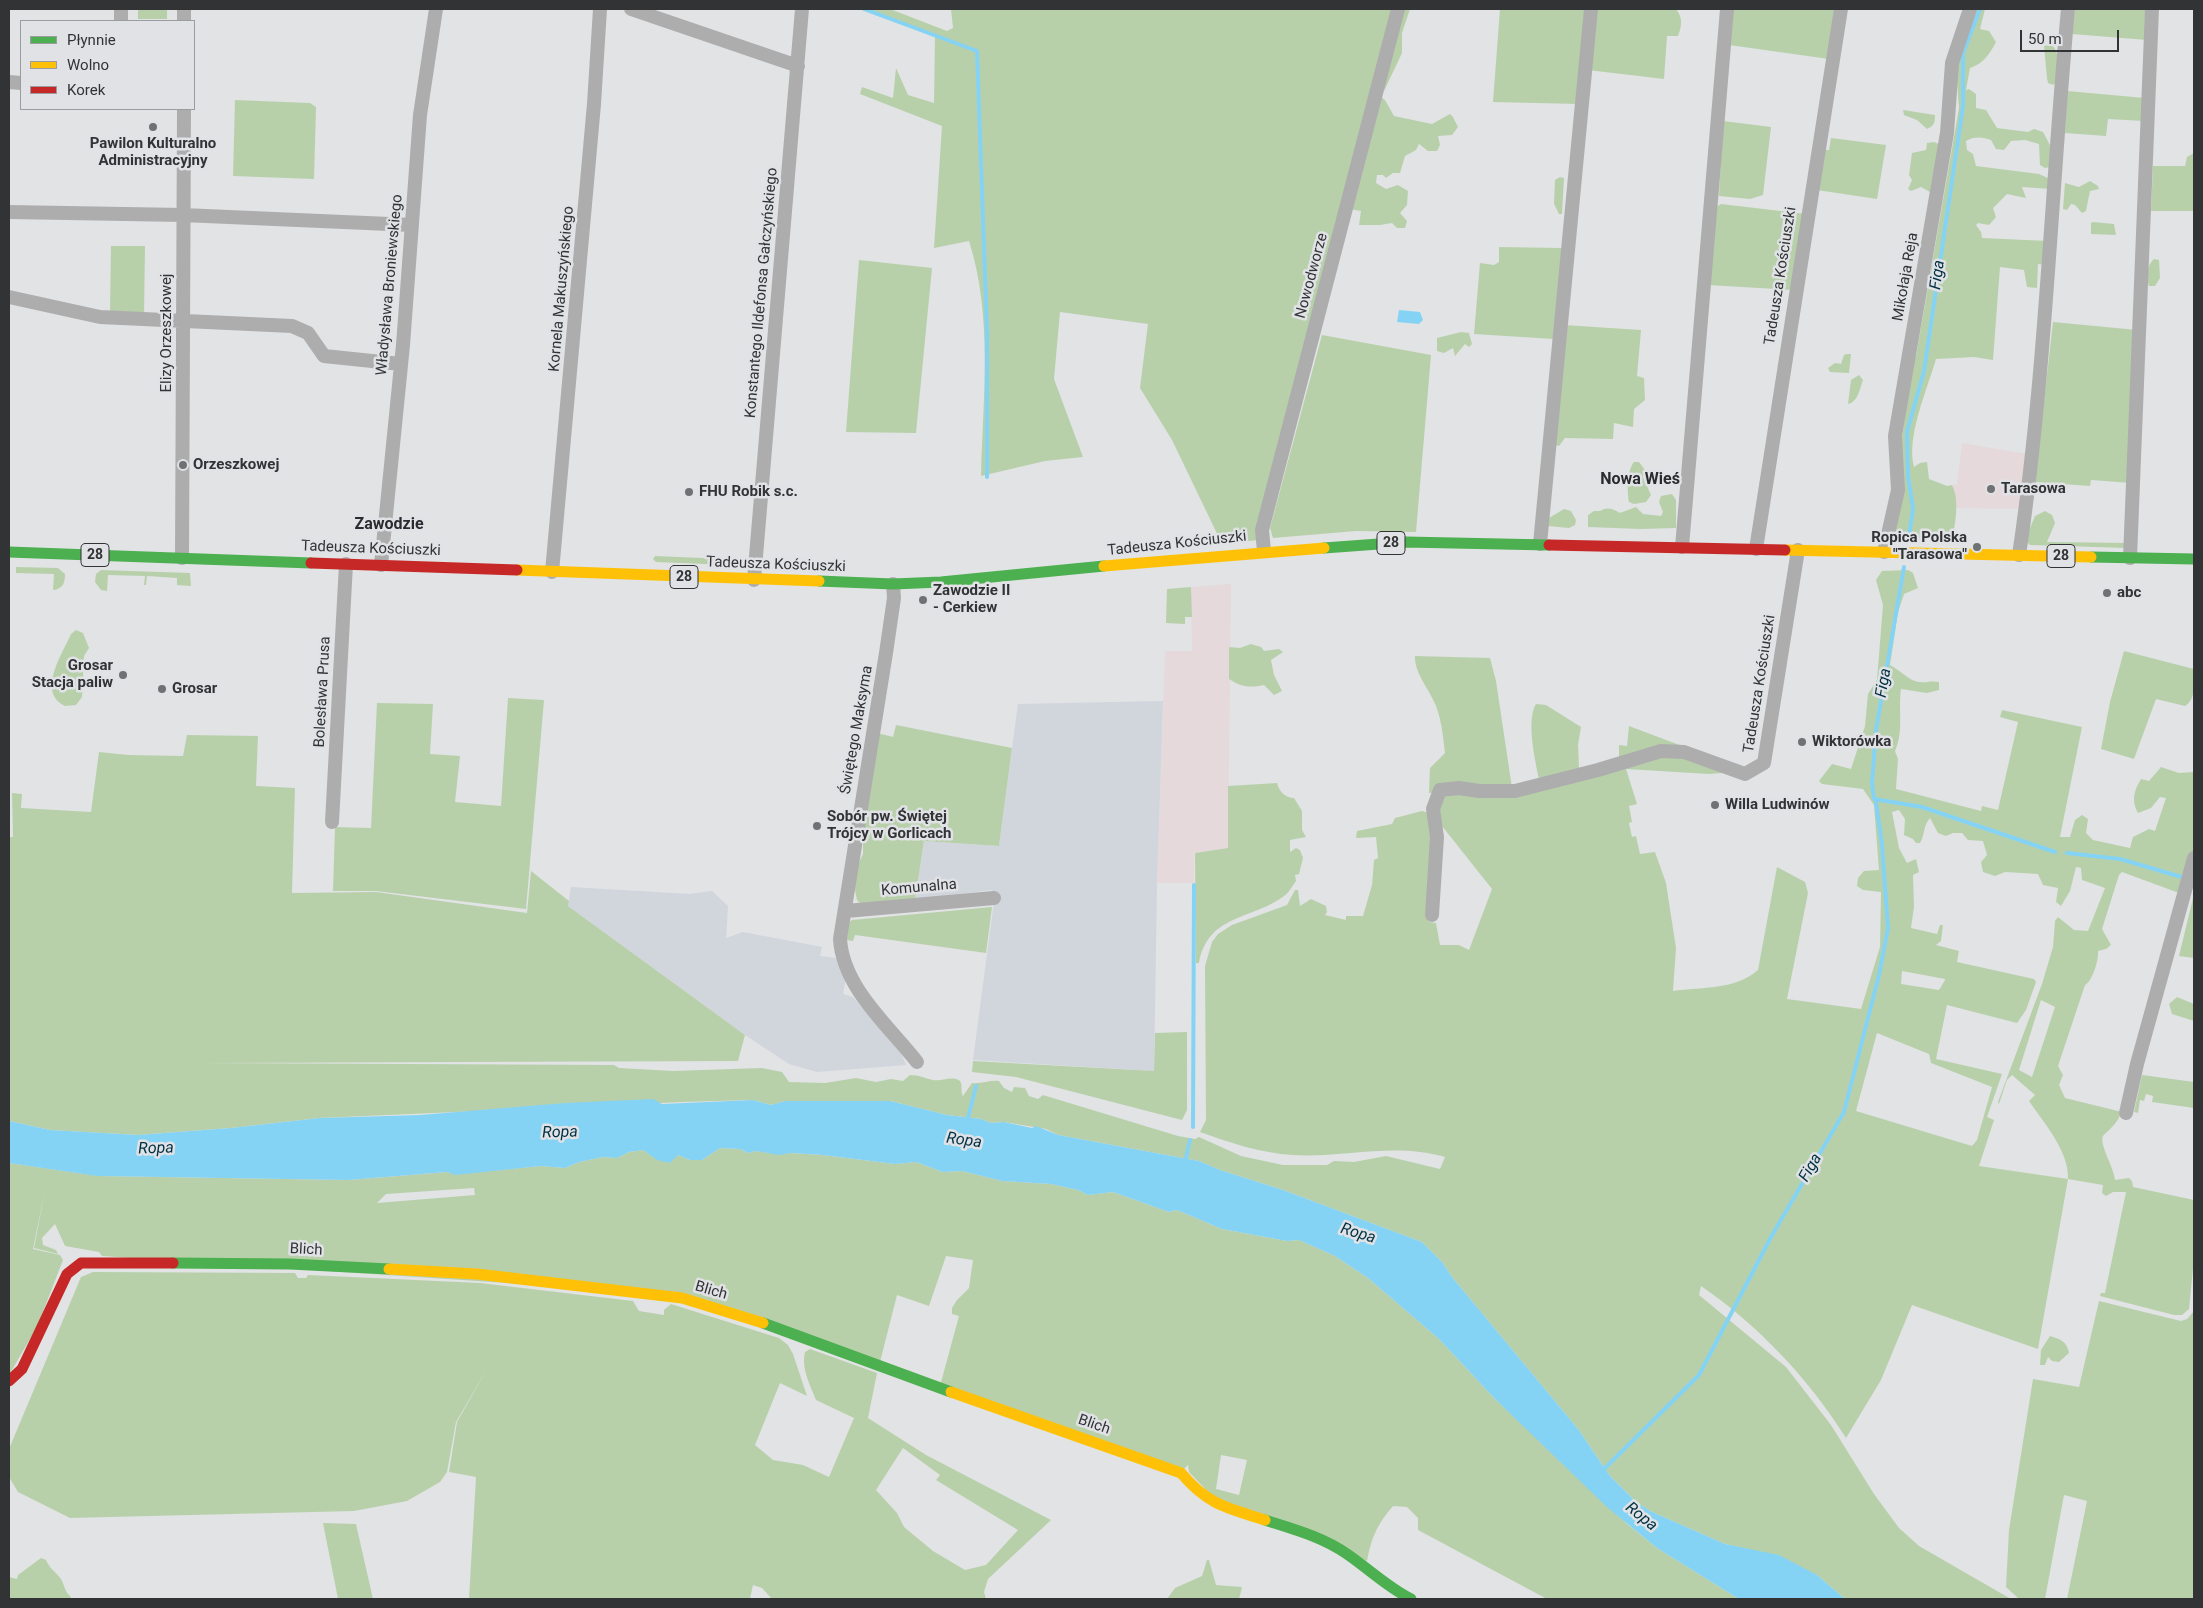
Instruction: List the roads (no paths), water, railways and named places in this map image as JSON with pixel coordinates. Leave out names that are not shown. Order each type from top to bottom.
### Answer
[{"type":"main road","name":"Tadeusza Kościuszki","points":[[9,552],[893,584],[941,582],[1264,551],[1406,542],[1887,552]]},
{"type":"main road","name":"28","points":[[1887,552],[2194,560]]},
{"type":"main road","name":"Blich","points":[[9,1381],[22,1369],[67,1274],[82,1263],[290,1264],[477,1274],[682,1298],[735,1314],[1180,1473],[1196,1491],[1219,1506],[1313,1536],[1346,1553],[1397,1592],[1411,1599]]},
{"type":"street","name":"Władysława Broniewskiego","points":[[381,565],[401,364],[420,114],[436,9]]},
{"type":"street","name":"Kornela Makuszyńskiego","points":[[552,572],[594,114],[600,9]]},
{"type":"street","points":[[631,9],[798,66]]},
{"type":"street","name":"Konstantego Ildefonsa Gałczyńskiego","points":[[754,580],[802,9]]},
{"type":"street","name":"Nowodworze","points":[[1264,551],[1262,530],[1398,9]]},
{"type":"street","points":[[1540,544],[1591,9]]},
{"type":"street","points":[[1682,547],[1727,9]]},
{"type":"street","name":"Tadeusza Kościuszki","points":[[1756,549],[1825,97],[1841,9]]},
{"type":"street","name":"Mikołaja Reja","points":[[1887,552],[1898,490],[1895,436],[1947,133],[1952,63],[1970,9]]},
{"type":"street","points":[[2019,555],[2033,442],[2047,296],[2068,9]]},
{"type":"street","points":[[2130,558],[2152,9]]},
{"type":"street","name":"Elizy Orzeszkowej","points":[[182,558],[184,110]]},
{"type":"street","points":[[9,212],[183,216],[412,225]]},
{"type":"street","points":[[9,297],[100,317],[292,326],[308,334],[324,356],[401,364]]},
{"type":"street","name":"Tadeusza Kościuszki","points":[[1432,915],[1437,836],[1433,809],[1440,790],[1459,788],[1479,791],[1514,790],[1598,770],[1661,751],[1684,752],[1746,774],[1764,763],[1798,550]]},
{"type":"street","name":"Bolesława Prusa","points":[[332,822],[346,564]]},
{"type":"street","name":"Świętego Maksyma","points":[[893,584],[894,598],[886,653],[840,939],[841,950],[848,971],[865,999],[917,1062]]},
{"type":"street","points":[[2126,1113],[2194,860]]},
{"type":"street","name":"Komunalna","points":[[846,911],[994,898]]},
{"type":"water","points":[[1399,310],[1420,312],[1423,320],[1419,324],[1397,322]]},
{"type":"water","name":"Ropa","points":[[653,1099],[662,1104],[753,1100],[771,1105],[785,1101],[890,1101],[947,1115],[981,1119],[991,1123],[1004,1122],[1032,1128],[1036,1126],[1058,1135],[1199,1161],[1422,1242],[1442,1262],[1452,1277],[1578,1429],[1610,1476],[1635,1501],[1650,1511],[1725,1544],[1779,1555],[1817,1575],[1845,1599],[1739,1599],[1657,1548],[1608,1508],[1495,1399],[1439,1339],[1368,1278],[1335,1256],[1299,1240],[1287,1241],[1222,1229],[1177,1210],[1169,1212],[1113,1192],[1088,1195],[1078,1190],[1051,1184],[1002,1181],[962,1171],[943,1172],[916,1162],[895,1164],[823,1155],[791,1153],[779,1155],[756,1151],[748,1153],[740,1149],[720,1148],[702,1160],[690,1160],[678,1155],[670,1163],[657,1160],[643,1150],[629,1152],[617,1158],[603,1157],[579,1162],[565,1168],[541,1166],[455,1175],[447,1172],[348,1180],[97,1176],[9,1163],[9,1121],[50,1130],[138,1135],[231,1128],[320,1118],[420,1115],[565,1103]]},
{"type":"waterway","points":[[864,9],[977,51],[987,331],[987,477]]},
{"type":"waterway","name":"Figa","points":[[1908,541],[1913,509],[1908,476],[1907,432],[1924,371],[1963,106],[1963,53],[1980,9]]},
{"type":"waterway","name":"Figa","points":[[1904,567],[1876,730],[1872,783],[1874,799],[1922,807],[2055,852]]},
{"type":"waterway","name":"Figa","points":[[1601,1472],[1699,1375],[1771,1237],[1844,1112],[1879,975],[1888,928],[1882,845],[1876,803]]},
{"type":"waterway","points":[[2067,853],[2120,859],[2185,878]]},
{"type":"waterway","points":[[1193,1127],[1194,885]]},
{"type":"waterway","points":[[967,1122],[976,1086]]},
{"type":"waterway","points":[[1185,1162],[1190,1140]]},
{"type":"place","name":"Pawilon Kulturalno Administracyjny","points":[[153,127]]},
{"type":"place","name":"Orzeszkowej","points":[[183,465]]},
{"type":"place","name":"Tarasowa","points":[[1991,489]]},
{"type":"place","name":"FHU Robik s.c.","points":[[689,492]]},
{"type":"place","name":"Ropica Polska \"Tarasowa\"","points":[[1977,547]]},
{"type":"place","name":"abc","points":[[2107,593]]},
{"type":"place","name":"Zawodzie II - Cerkiew","points":[[923,600]]},
{"type":"place","name":"Grosar Stacja paliw","points":[[123,675]]},
{"type":"place","name":"Grosar","points":[[162,689]]},
{"type":"place","name":"Wiktorówka","points":[[1802,742]]},
{"type":"place","name":"Willa Ludwinów","points":[[1715,805]]},
{"type":"place","name":"Sobór pw. Świętej Trójcy w Gorlicach","points":[[817,826]]},
{"type":"district","name":"Nowa Wieś","points":[[1640,480]]},
{"type":"district","name":"Zawodzie","points":[[389,525]]}]
